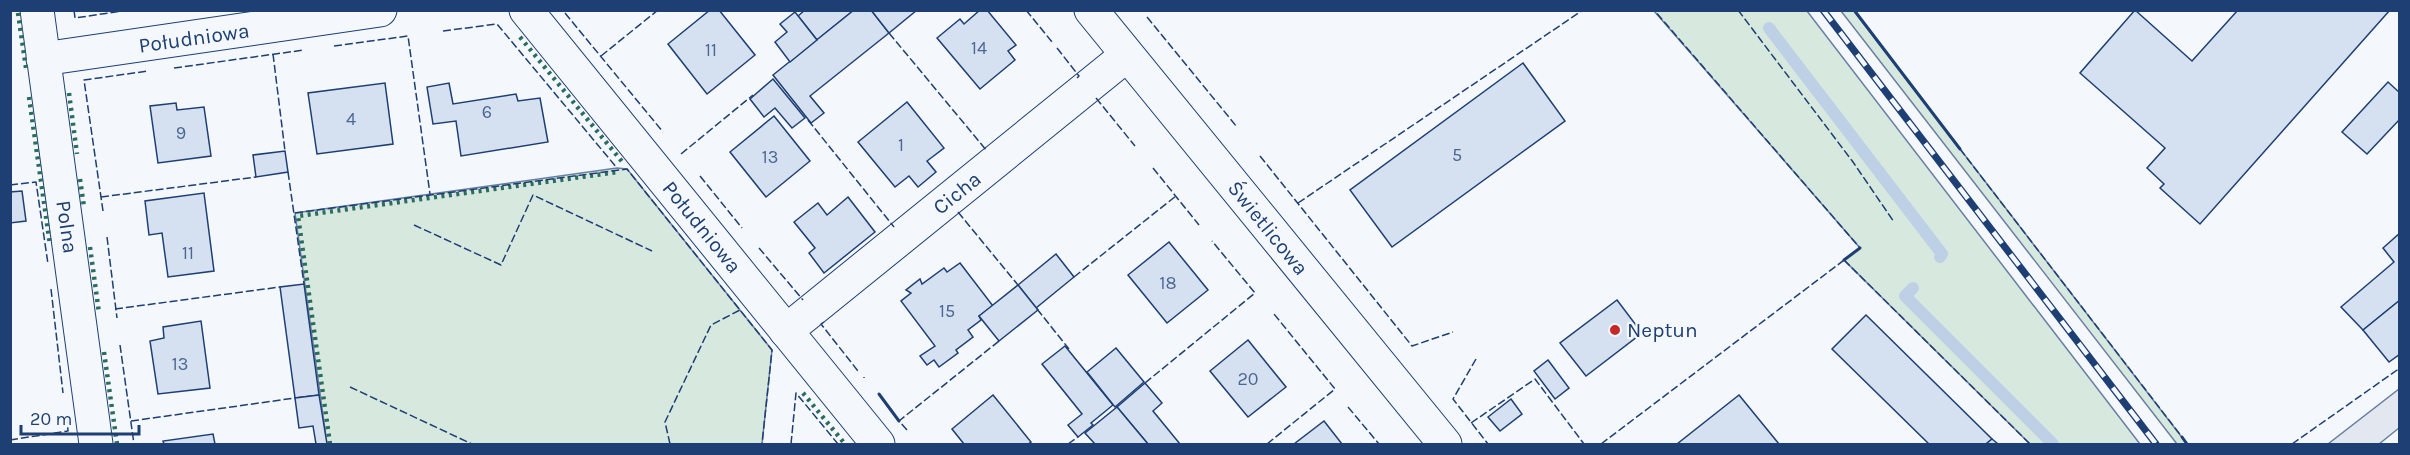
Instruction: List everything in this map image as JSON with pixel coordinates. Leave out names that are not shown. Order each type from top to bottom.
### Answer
[{"type":"street","name":"Polna","points":[[36,10],[96,444]]},
{"type":"street","name":"Południowa","points":[[43,59],[380,10]]},
{"type":"street","name":"Południowa","points":[[526,10],[878,444]]},
{"type":"street","name":"Świetlicowa","points":[[1091,10],[1445,444]]},
{"type":"street","name":"Cicha","points":[[786,331],[1127,55]]},
{"type":"shaded area","points":[[1654,11],[1807,11],[2140,444],[2030,444],[1844,260],[1860,248]]},
{"type":"shaded area","points":[[1841,11],[1854,11],[2187,444],[2177,444]]},
{"type":"shaded area","points":[[617,168],[627,169],[772,350],[762,444],[327,444],[295,213]]},
{"type":"shaded area","points":[[2399,389],[2399,428],[2379,444],[2328,444]]},
{"type":"building","points":[[710,10],[719,10],[755,55],[707,94],[668,44]]},
{"type":"building","points":[[805,10],[854,10],[817,40],[798,16]]},
{"type":"building","points":[[854,10],[871,10],[889,33],[810,96],[824,113],[811,123],[773,75]]},
{"type":"building","points":[[871,10],[917,10],[889,33]]},
{"type":"building","points":[[980,10],[987,10],[1016,45],[1008,51],[1015,60],[980,89],[937,38],[960,19],[964,24]]},
{"type":"building","points":[[2135,10],[2192,61],[2238,10],[2390,10],[2200,224],[2160,188],[2164,184],[2147,168],[2165,148],[2080,73]]},
{"type":"building","points":[[795,12],[817,40],[790,62],[775,42],[787,32],[780,24]]},
{"type":"building","points":[[1523,63],[1565,121],[1392,247],[1350,190]]},
{"type":"building","points":[[773,79],[805,118],[792,128],[775,108],[764,117],[750,99]]},
{"type":"building","points":[[2388,82],[2400,93],[2400,119],[2367,154],[2342,132]]},
{"type":"building","points":[[385,83],[393,144],[317,154],[308,93]]},
{"type":"building","points":[[449,83],[453,104],[516,94],[518,101],[540,98],[548,142],[461,156],[456,121],[433,124],[427,87]]},
{"type":"building","points":[[907,102],[944,148],[927,161],[936,172],[918,187],[909,176],[895,187],[858,142]]},
{"type":"building","points":[[176,103],[177,110],[204,107],[211,156],[158,163],[150,106]]},
{"type":"building","points":[[774,116],[810,161],[766,197],[730,152]]},
{"type":"building","points":[[285,151],[288,172],[256,177],[253,155]]},
{"type":"building","points":[[22,191],[26,221],[10,223],[10,192]]},
{"type":"building","points":[[204,193],[214,271],[168,277],[162,233],[149,235],[145,201]]},
{"type":"building","points":[[848,197],[875,232],[824,273],[809,253],[815,248],[794,222],[818,203],[827,215]]},
{"type":"building","points":[[2400,233],[2400,300],[2363,330],[2341,307],[2394,262],[2383,248]]},
{"type":"building","points":[[1169,242],[1208,290],[1167,323],[1128,275]]},
{"type":"building","points":[[1056,254],[1074,277],[1036,308],[1018,285]]},
{"type":"building","points":[[960,263],[993,306],[979,316],[981,320],[968,330],[973,337],[956,350],[958,353],[939,367],[934,360],[927,365],[920,356],[935,346],[901,301],[911,293],[906,290],[920,279],[922,284],[944,268],[947,272]]},
{"type":"building","points":[[304,284],[319,395],[295,398],[280,287]]},
{"type":"building","points":[[1018,285],[1038,310],[999,341],[979,316]]},
{"type":"building","points":[[1617,300],[1642,333],[1586,376],[1560,343]]},
{"type":"building","points":[[2400,300],[2400,354],[2389,362],[2363,330]]},
{"type":"building","points":[[1866,315],[1992,439],[1986,444],[1929,444],[1832,349]]},
{"type":"building","points":[[201,321],[210,388],[158,394],[150,341],[164,338],[163,327]]},
{"type":"building","points":[[1248,340],[1286,387],[1248,417],[1210,371]]},
{"type":"building","points":[[1065,346],[1113,405],[1078,437],[1068,425],[1082,414],[1042,364]]},
{"type":"building","points":[[1116,348],[1144,382],[1115,407],[1087,372]]},
{"type":"building","points":[[1548,360],[1569,388],[1555,399],[1534,371]]},
{"type":"building","points":[[1145,383],[1162,403],[1153,411],[1180,444],[1148,444],[1117,407]]},
{"type":"building","points":[[319,395],[327,444],[316,444],[313,426],[299,428],[295,398]]},
{"type":"building","points":[[993,395],[1031,442],[1028,444],[964,444],[952,429]]},
{"type":"building","points":[[1739,395],[1779,444],[1677,444]]},
{"type":"building","points":[[1511,399],[1522,414],[1500,431],[1488,417]]},
{"type":"building","points":[[1117,407],[1148,444],[1095,444],[1085,433]]},
{"type":"building","points":[[1324,421],[1342,444],[1294,444]]},
{"type":"building","points":[[213,434],[215,444],[164,444],[163,441]]},
{"type":"building","points":[[1992,439],[1998,444],[1986,444]]},
{"type":"waterway","points":[[1769,28],[1942,254],[1940,257]]},
{"type":"waterway","points":[[1913,288],[1905,296],[2053,444]]},
{"type":"railway","points":[[1823,10],[2156,444]]},
{"type":"hedge","points":[[18,13],[26,68]]},
{"type":"hedge","points":[[520,37],[624,164]]},
{"type":"hedge","points":[[69,93],[77,154]]},
{"type":"hedge","points":[[29,97],[50,245]]},
{"type":"hedge","points":[[330,444],[298,216],[618,172]]},
{"type":"hedge","points":[[80,179],[84,207]]},
{"type":"hedge","points":[[90,247],[99,313]]},
{"type":"hedge","points":[[104,352],[117,444]]},
{"type":"hedge","points":[[803,393],[845,444]]},
{"type":"fence","points":[[74,10],[75,18],[129,10]]},
{"type":"fence","points":[[601,56],[658,10]]},
{"type":"fence","points":[[1026,10],[1052,42]]},
{"type":"fence","points":[[1298,203],[1583,10]]},
{"type":"fence","points":[[1601,444],[1860,248],[1654,10]]},
{"type":"fence","points":[[1738,10],[1853,162],[1894,222]]},
{"type":"fence","points":[[565,13],[663,132]]},
{"type":"fence","points":[[1147,17],[1237,127]]},
{"type":"fence","points":[[443,31],[497,24],[617,168]]},
{"type":"fence","points":[[889,33],[987,151]]},
{"type":"fence","points":[[334,46],[408,36],[430,194]]},
{"type":"fence","points":[[1057,48],[1079,76],[1077,78]]},
{"type":"fence","points":[[174,68],[304,50]]},
{"type":"fence","points":[[273,54],[285,151]]},
{"type":"fence","points":[[103,211],[84,80],[148,71]]},
{"type":"fence","points":[[681,154],[753,95]]},
{"type":"fence","points":[[1096,98],[1135,146]]},
{"type":"fence","points":[[808,120],[894,227]]},
{"type":"fence","points":[[1960,149],[2182,437]]},
{"type":"fence","points":[[1260,156],[1412,346],[1453,332]]},
{"type":"fence","points":[[1153,168],[1199,225]]},
{"type":"fence","points":[[295,213],[627,169],[772,350],[762,444]]},
{"type":"fence","points":[[288,172],[304,284]]},
{"type":"fence","points":[[700,176],[742,228]]},
{"type":"fence","points":[[101,197],[256,177]]},
{"type":"fence","points":[[10,185],[36,182],[48,264]]},
{"type":"fence","points":[[414,225],[501,265],[533,195],[652,251]]},
{"type":"fence","points":[[1074,277],[1176,196]]},
{"type":"fence","points":[[958,212],[1018,285]]},
{"type":"fence","points":[[107,237],[117,318]]},
{"type":"fence","points":[[1145,383],[1255,293],[1212,241]]},
{"type":"fence","points":[[759,248],[803,300]]},
{"type":"fence","points":[[1844,260],[2030,444]]},
{"type":"fence","points":[[115,309],[280,287]]},
{"type":"fence","points":[[51,289],[63,393]]},
{"type":"fence","points":[[1037,309],[1069,349]]},
{"type":"fence","points":[[670,444],[665,422],[711,325],[740,310]]},
{"type":"fence","points":[[1267,444],[1335,389],[1274,314]]},
{"type":"fence","points":[[824,322],[821,324],[858,371]]},
{"type":"fence","points":[[907,430],[899,421],[999,341]]},
{"type":"fence","points":[[120,345],[134,444]]},
{"type":"fence","points":[[1476,359],[1453,399],[1488,444]]},
{"type":"fence","points":[[2292,444],[2400,368]]},
{"type":"fence","points":[[1471,423],[1535,379],[1584,444]]},
{"type":"fence","points":[[350,387],[472,444]]},
{"type":"fence","points":[[791,444],[796,393],[838,444]]},
{"type":"fence","points":[[131,421],[295,398]]},
{"type":"fence","points":[[1348,407],[1379,444]]},
{"type":"fence","points":[[10,440],[68,431],[67,415]]},
{"type":"fence","points":[[1068,444],[1078,437]]},
{"type":"wall","points":[[1854,10],[1960,149]]},
{"type":"wall","points":[[1844,260],[1860,248]]},
{"type":"wall","points":[[879,394],[899,421]]},
{"type":"wall","points":[[2182,437],[2187,444]]},
{"type":"place","name":"Neptun","points":[[1615,330]]}]
